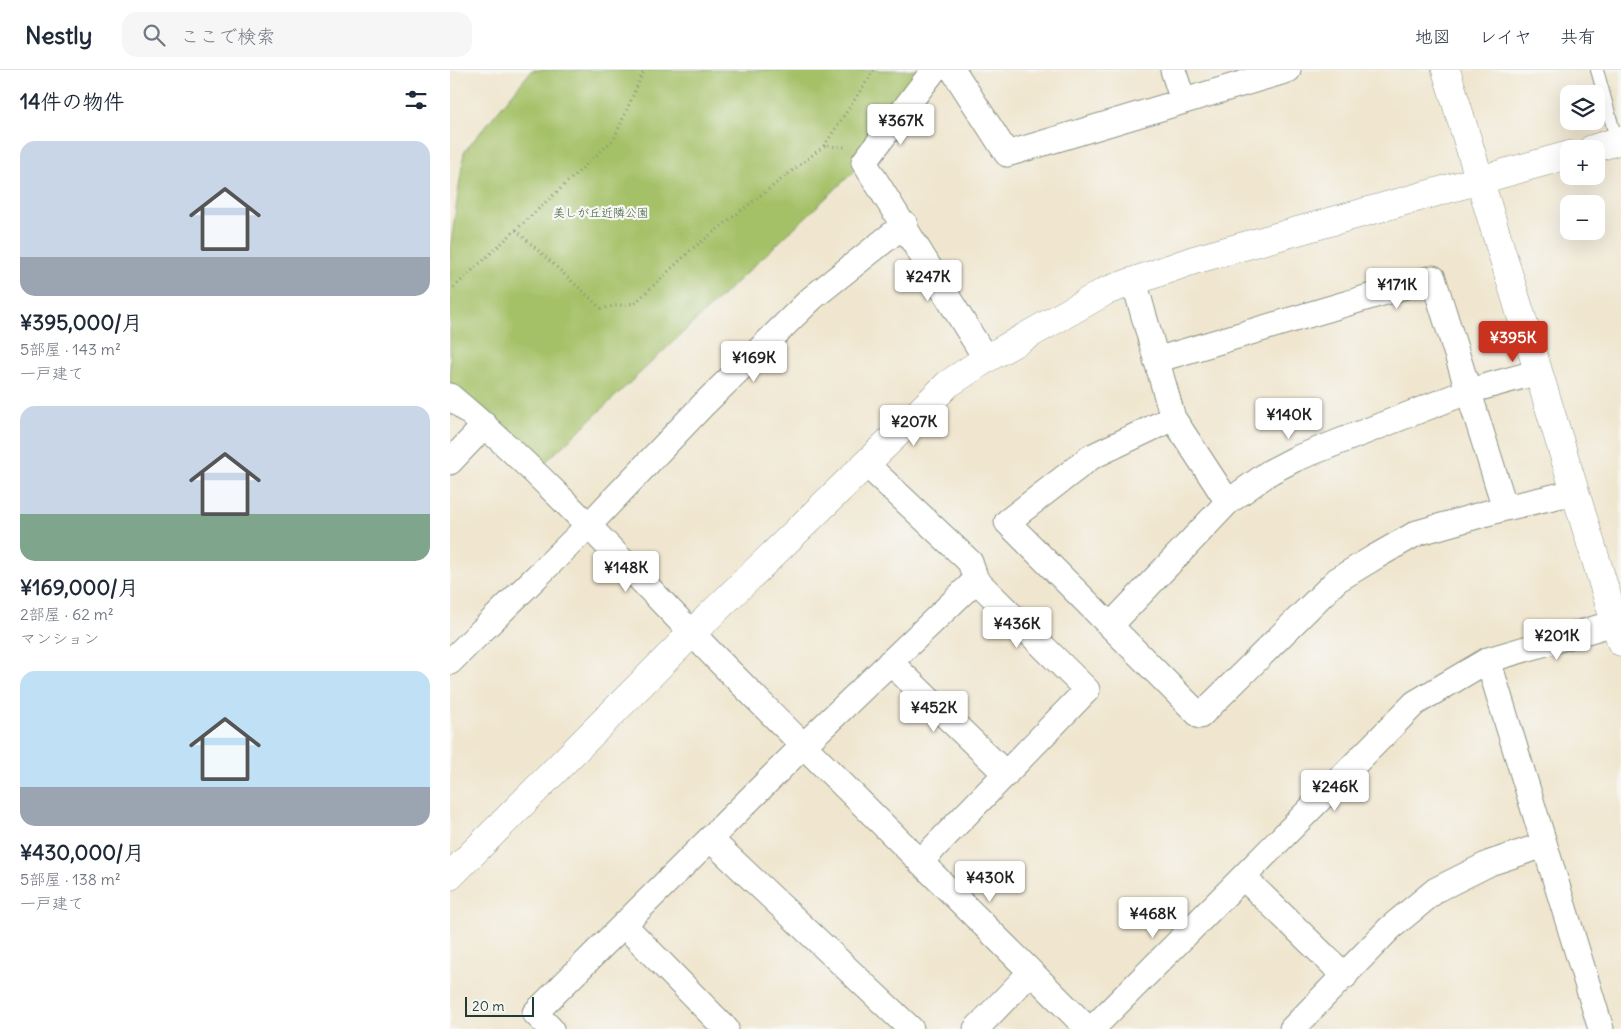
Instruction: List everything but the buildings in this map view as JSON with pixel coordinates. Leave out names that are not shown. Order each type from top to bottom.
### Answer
[{"type":"street","points":[[934,70],[864,162],[905,224],[986,359]]},
{"type":"street","points":[[953,70],[1007,154],[1288,70]]},
{"type":"street","points":[[1173,70],[1183,101]]},
{"type":"street","points":[[1092,1029],[1415,703],[1488,660],[1619,629],[1575,492],[1446,70]]},
{"type":"street","points":[[450,876],[692,633],[948,384],[986,359],[1106,291],[1134,281],[1194,260],[1560,158]]},
{"type":"street","points":[[450,662],[588,526],[704,404],[812,298],[905,224]]},
{"type":"street","points":[[1156,360],[1433,278],[1505,508]]},
{"type":"street","points":[[1134,281],[1173,418],[1228,502]]},
{"type":"street","points":[[1110,626],[1228,502],[1270,472],[1295,460],[1469,391],[1538,372]]},
{"type":"street","points":[[450,396],[485,425],[588,526],[803,746],[1088,1029]]},
{"type":"street","points":[[1173,418],[1091,457],[1007,522],[1200,716],[1337,580],[1417,533],[1505,508],[1575,492]]},
{"type":"street","points":[[450,462],[485,425]]},
{"type":"street","points":[[866,464],[970,562],[976,580],[1087,690],[920,862]]},
{"type":"street","points":[[551,1029],[535,1013],[803,746],[976,580]]},
{"type":"street","points":[[1488,660],[1601,1029]]},
{"type":"street","points":[[890,662],[1006,774]]},
{"type":"street","points":[[710,839],[911,1029]]},
{"type":"street","points":[[1292,1029],[1390,928],[1436,890],[1490,863],[1544,845]]},
{"type":"street","points":[[1243,877],[1345,976]]},
{"type":"street","points":[[624,925],[726,1029]]},
{"type":"street","points":[[976,1029],[1031,972]]},
{"type":"lane","points":[[1597,70],[1610,144]]},
{"type":"path","points":[[450,291],[614,139],[644,70]]},
{"type":"path","points":[[516,230],[601,308],[635,303],[692,249],[824,146],[874,70]]},
{"type":"path","points":[[824,146],[874,149]]},
{"type":"green space","name":"美しが丘近隣公園","points":[[532,70],[934,70],[864,162],[534,473],[450,396],[450,250],[464,152]]}]
